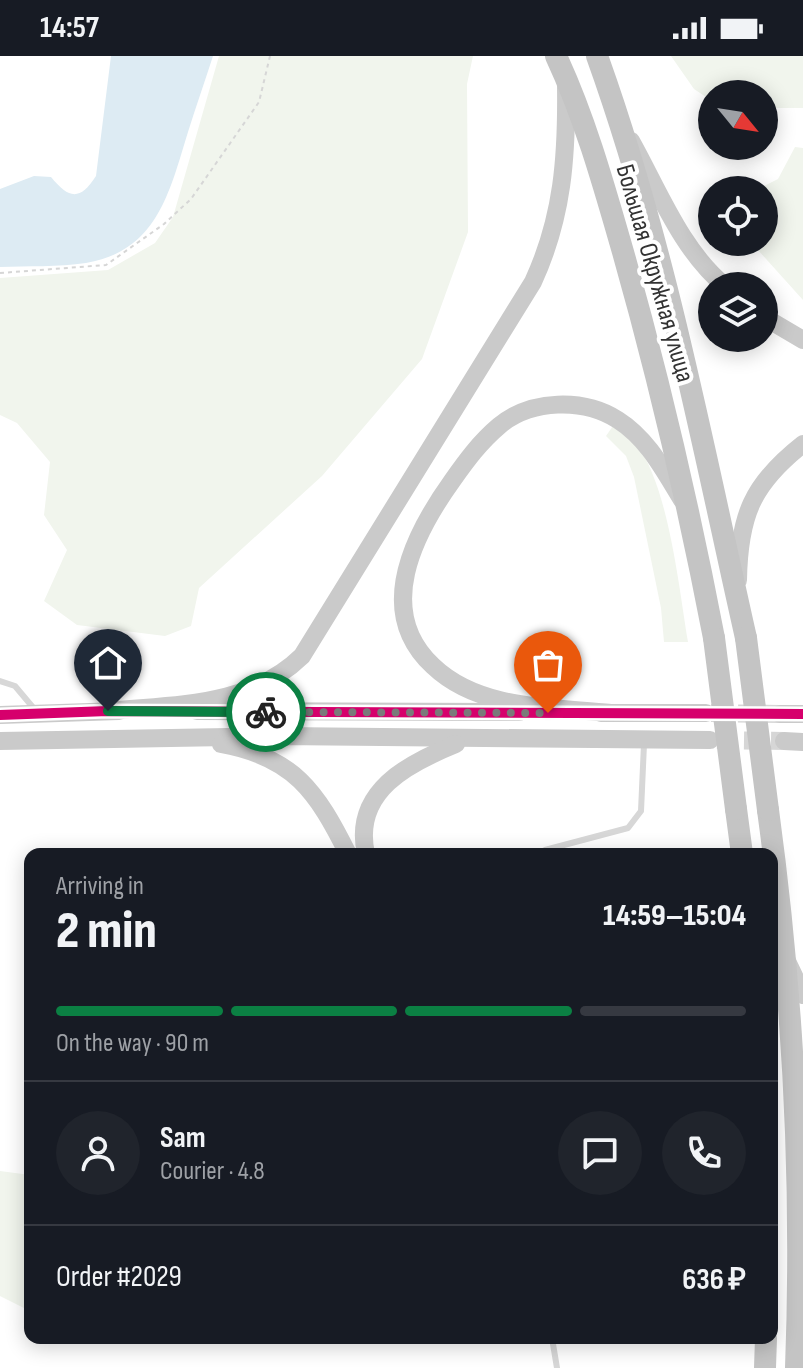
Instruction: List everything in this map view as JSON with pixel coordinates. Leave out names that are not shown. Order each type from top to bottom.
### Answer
[{"type":"highway","name":"Большая Окружная улица","points":[[556,56],[566,78],[633,289],[689,510],[714,638],[741,848]]},
{"type":"highway","points":[[597,56],[621,123],[689,374],[746,638],[772,848]]},
{"type":"highway","points":[[778,895],[785,955],[797,1173],[796,1368]]},
{"type":"highway","points":[[765,1368],[766,1344]]},
{"type":"main road","points":[[108,711],[223,698],[271,681],[302,656],[533,282],[548,249],[557,217],[564,169],[566,78]]},
{"type":"main road","points":[[621,123],[678,226],[712,272]]},
{"type":"main road","points":[[778,325],[803,340]]},
{"type":"main road","points":[[611,713],[498,700],[456,683],[433,667],[416,647],[406,622],[403,596],[410,550],[474,450],[502,424],[534,408],[570,404],[598,409],[616,418],[646,445],[689,510]]},
{"type":"main road","points":[[738,602],[739,539],[754,496],[780,463],[803,444]]},
{"type":"main road","points":[[0,715],[108,711],[706,713]]},
{"type":"main road","points":[[780,714],[803,714]]},
{"type":"main road","points":[[182,738],[232,746],[267,757],[290,770],[309,787],[329,815],[345,848]]},
{"type":"main road","points":[[0,741],[182,738],[710,740]]},
{"type":"main road","points":[[366,848],[365,827],[369,809],[379,791],[396,774],[418,760],[467,740]]},
{"type":"main road","points":[[784,741],[803,742]]},
{"type":"main road","points":[[785,955],[803,995]]},
{"type":"main road","points":[[755,1344],[757,1368]]},
{"type":"lane","points":[[0,681],[15,686],[38,714]]},
{"type":"lane","points":[[553,848],[628,828],[641,811],[644,740]]},
{"type":"lane","points":[[553,1344],[557,1368]]},
{"type":"path","points":[[0,273],[106,265],[164,224],[191,199],[259,102],[270,56]]},
{"type":"shaded area","points":[[111,56],[213,56],[167,196],[145,232],[130,246],[110,256],[86,263],[0,267],[0,189],[34,176],[51,177],[63,190],[74,194],[85,190],[96,176]]},
{"type":"shaded area","points":[[219,56],[473,56],[467,84],[468,232],[422,359],[322,476],[199,588],[191,626],[165,636],[77,625],[44,601],[67,550],[44,515],[50,462],[17,423],[0,415],[0,278],[108,270],[155,243],[173,217]]},
{"type":"shaded area","points":[[671,56],[803,56],[803,108],[778,108],[778,80],[698,80],[698,92]]},
{"type":"shaded area","points":[[795,147],[803,148],[803,300],[763,256],[778,256],[778,179]]},
{"type":"shaded area","points":[[615,423],[637,445],[657,486],[671,540],[688,642],[664,642],[661,608],[634,477],[626,456],[606,436]]},
{"type":"shaded area","points":[[0,1171],[24,1174],[24,1308],[0,1296]]},
{"type":"tunnel","points":[[711,713],[780,714]]},
{"type":"tunnel","points":[[717,740],[784,741]]},
{"type":"cycle path","points":[[0,715],[108,711],[803,714]]},
{"type":"way so far","points":[[266,712],[548,713]]},
{"type":"route","points":[[108,711],[266,712]]}]
